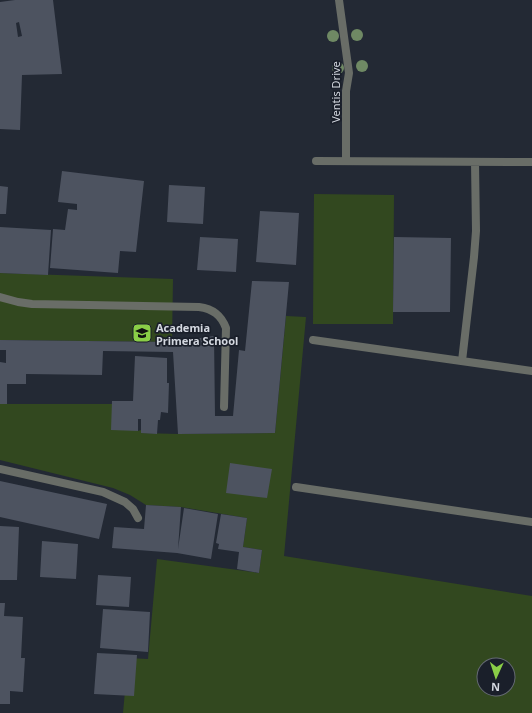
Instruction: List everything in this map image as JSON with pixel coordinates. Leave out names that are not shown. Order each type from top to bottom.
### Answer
[{"type":"street","name":"Ventis Drive","points":[[339,0],[349,73],[346,91],[346,161]]},
{"type":"street","points":[[316,161],[532,162]]},
{"type":"street","points":[[462,361],[476,231],[475,162]]},
{"type":"street","points":[[0,297],[32,304],[199,307],[213,310],[223,321],[226,328],[224,407]]},
{"type":"street","points":[[313,340],[532,371]]},
{"type":"street","points":[[0,469],[103,492],[125,502],[138,518]]},
{"type":"street","points":[[296,487],[532,522]]},
{"type":"green space","points":[[314,194],[394,195],[393,324],[313,324]]},
{"type":"green space","points":[[0,273],[173,279],[172,342],[0,340]]},
{"type":"green space","points":[[286,316],[306,317],[284,556],[532,596],[532,713],[123,713],[128,658],[148,659],[157,559],[259,573],[262,550],[243,547],[247,518],[181,507],[146,505],[130,495],[113,488],[0,460],[0,404],[112,404],[138,431],[141,430],[141,433],[275,433]]},
{"type":"building","points":[[15,0],[53,0],[62,74],[22,75],[20,130],[0,129],[0,2]],"holes":[[[19,22],[22,36],[18,37],[16,23]]]},
{"type":"building","points":[[62,171],[144,181],[136,252],[120,251],[118,273],[50,268],[53,229],[65,230],[68,209],[77,210],[77,204],[58,202]]},
{"type":"building","points":[[169,185],[205,187],[203,224],[167,222]]},
{"type":"building","points":[[0,186],[8,187],[6,214],[0,214]]},
{"type":"building","points":[[260,211],[299,213],[296,265],[256,262]]},
{"type":"building","points":[[0,227],[51,230],[48,275],[0,273]]},
{"type":"building","points":[[200,237],[238,239],[236,272],[197,270]]},
{"type":"building","points":[[394,237],[451,238],[450,312],[393,312]]},
{"type":"building","points":[[252,281],[289,282],[275,433],[178,434],[173,352],[103,351],[102,375],[26,374],[26,384],[7,384],[7,404],[0,404],[0,362],[6,363],[6,350],[0,350],[0,340],[172,342],[214,336],[215,416],[233,416],[239,350],[245,351]]},
{"type":"building","points":[[135,356],[167,358],[167,383],[169,383],[168,413],[161,412],[160,420],[158,420],[157,434],[141,433],[141,419],[138,419],[138,431],[111,430],[112,401],[133,401]]},
{"type":"building","points":[[230,463],[272,469],[267,498],[226,493]]},
{"type":"building","points":[[0,481],[107,504],[99,539],[0,517]]},
{"type":"building","points":[[146,505],[181,507],[178,549],[184,508],[218,514],[211,559],[177,553],[112,548],[114,527],[144,529]]},
{"type":"building","points":[[221,514],[247,518],[243,547],[262,550],[259,573],[237,569],[239,552],[218,549],[219,544],[216,543]]},
{"type":"building","points":[[0,526],[19,527],[17,580],[0,580]]},
{"type":"building","points":[[42,541],[78,544],[76,579],[40,577]]},
{"type":"building","points":[[98,575],[131,577],[129,607],[96,605]]},
{"type":"building","points":[[0,603],[5,603],[4,616],[23,617],[21,658],[25,658],[23,692],[10,691],[10,704],[0,704]]},
{"type":"building","points":[[103,609],[150,612],[148,652],[100,648]]},
{"type":"building","points":[[97,653],[137,655],[134,696],[94,694]]},
{"type":"place","name":"Academia Primera School","points":[[142,333]]}]
